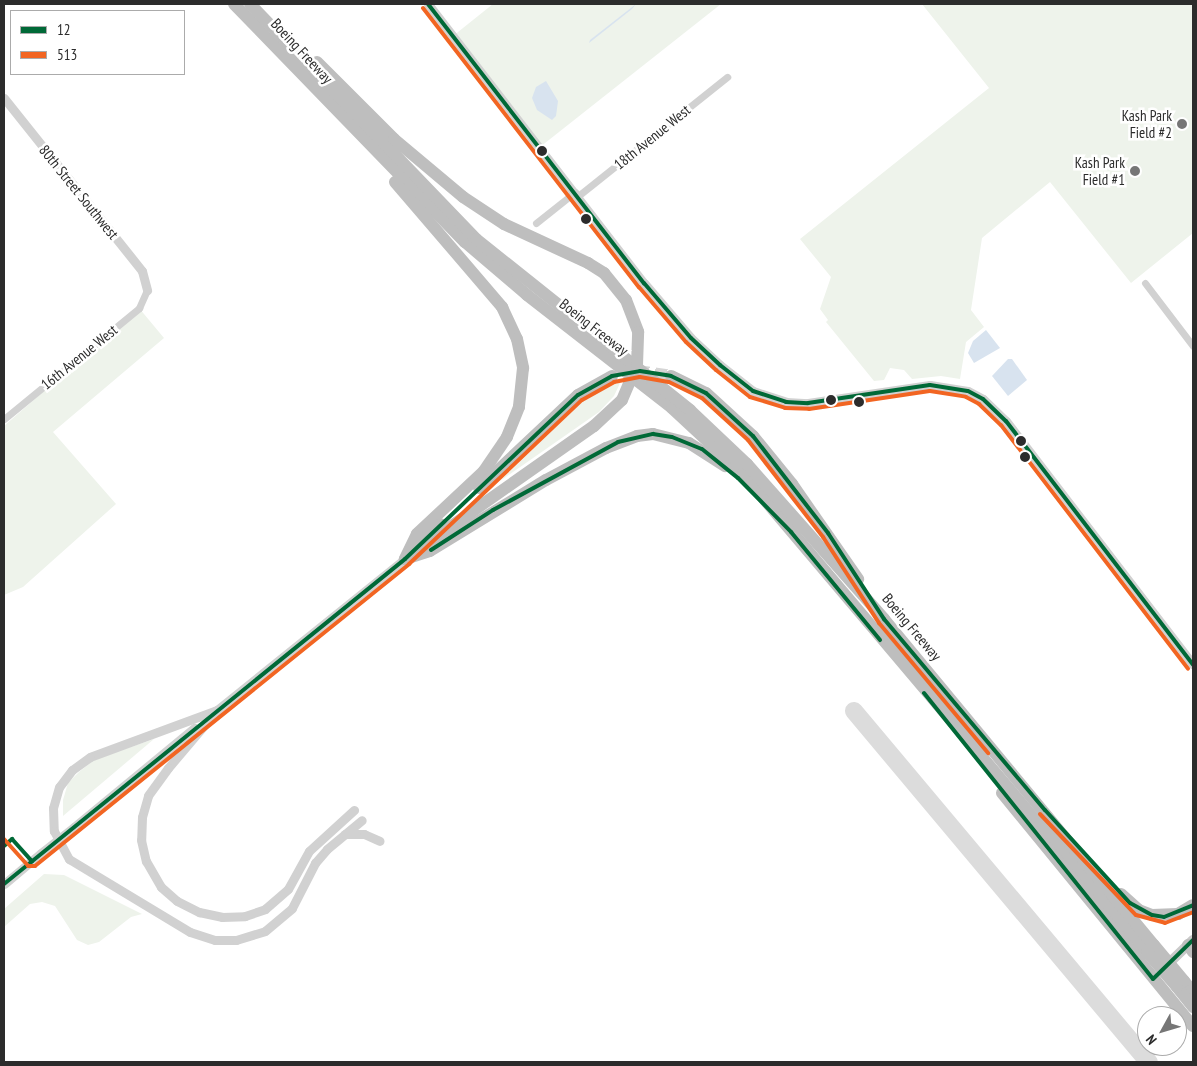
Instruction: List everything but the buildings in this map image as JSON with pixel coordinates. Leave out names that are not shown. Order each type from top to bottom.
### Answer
[{"type":"highway","name":"Boeing Freeway","points":[[234,4],[318,92],[486,260],[704,435],[764,496],[791,532],[905,669],[1150,948],[1180,984],[1193,1007]]},
{"type":"highway","name":"Boeing Freeway","points":[[250,4],[476,239],[712,430],[771,490],[884,619],[1045,810],[1150,948]]},
{"type":"highway","points":[[258,4],[394,139],[463,197],[504,224],[588,263],[604,273],[626,300],[638,332],[637,365],[622,400],[594,426],[405,559]]},
{"type":"highway","points":[[318,92],[502,308],[511,322],[520,353],[521,396],[508,437],[484,471],[417,534],[405,559]]},
{"type":"highway","points":[[405,559],[578,394],[612,376]]},
{"type":"highway","points":[[671,376],[706,393],[753,436],[823,526],[884,619]]},
{"type":"highway","points":[[405,559],[430,551],[493,510],[606,448],[653,434],[689,443],[718,459],[791,532]]},
{"type":"highway","points":[[905,669],[1193,1026]]},
{"type":"highway","points":[[1045,810],[1139,910],[1164,917],[1178,914],[1193,905]]},
{"type":"highway","name":"Boeing Freeway","points":[[1180,984],[1193,992]]},
{"type":"main road","points":[[1153,978],[1192,946]]},
{"type":"street","points":[[428,4],[678,323],[720,365],[753,391],[768,398],[808,403],[930,385],[968,391],[983,399],[1006,421],[1193,665]]},
{"type":"street","name":"18th Avenue West","points":[[536,223],[727,77]]},
{"type":"street","name":"80th Street Southwest","points":[[4,98],[142,271],[147,290]]},
{"type":"street","points":[[1145,283],[1193,346]]},
{"type":"street","name":"16th Avenue West","points":[[4,419],[139,308],[147,290]]},
{"type":"street","points":[[4,884],[405,559]]},
{"type":"street","points":[[217,710],[148,796],[142,817],[141,840],[146,861],[161,887],[177,901],[199,912],[222,917],[245,916],[265,909],[288,890],[309,851],[354,810]]},
{"type":"street","points":[[217,710],[95,755],[72,770],[59,787],[52,808],[54,831],[69,859],[190,932],[227,940],[256,935],[273,926],[304,890],[316,864],[344,834],[362,820]]},
{"type":"street","points":[[344,834],[364,834],[380,841]]},
{"type":"shaded area","points":[[493,4],[721,4],[540,147],[453,36]]},
{"type":"shaded area","points":[[636,4],[632,9],[589,43],[590,40]]},
{"type":"shaded area","points":[[922,4],[1193,4],[1193,233],[1131,283],[1050,182],[982,238],[971,310],[984,327],[966,342],[960,379],[941,376],[912,379],[904,370],[890,368],[884,380],[874,381],[826,322],[828,320],[820,309],[831,277],[800,239],[989,88]]},
{"type":"shaded area","points":[[546,81],[558,101],[556,116],[552,120],[537,110],[532,98],[536,87]]},
{"type":"shaded area","points":[[139,308],[164,338],[53,432],[116,504],[23,587],[4,595],[4,426]]},
{"type":"shaded area","points":[[986,330],[1000,348],[974,363],[968,353],[973,341]]},
{"type":"shaded area","points":[[1008,359],[1012,359],[1027,380],[1008,396],[992,376]]},
{"type":"shaded area","points":[[621,381],[614,396],[599,412],[500,481],[585,399]]},
{"type":"shaded area","points":[[154,739],[63,816],[63,800],[68,783],[79,772],[94,760]]},
{"type":"shaded area","points":[[44,874],[64,875],[142,914],[131,917],[99,942],[88,945],[77,940],[55,906],[42,902],[30,904],[4,927],[4,909]]},
{"type":"taxiway","points":[[854,711],[1149,1062]]},
{"type":"tunnel","points":[[637,371],[671,376]]},
{"type":"transit line","name":"12","points":[[428,4],[644,283],[691,338],[720,365],[753,391],[786,402],[808,403],[930,385],[968,391],[983,399],[1006,421],[1193,665]]},
{"type":"transit line","name":"513","points":[[423,8],[639,287],[686,342],[716,370],[750,397],[785,408],[809,409],[930,391],[966,397],[979,404],[1001,425],[1188,669]]},
{"type":"transit line","name":"12","points":[[4,884],[405,559],[578,395],[612,376],[640,371],[671,376],[706,393],[753,436],[828,533],[884,619],[1045,810],[1130,903],[1152,915],[1164,917],[1193,905]]},
{"type":"transit line","name":"513","points":[[4,839],[28,866],[35,866],[409,564],[582,400],[614,382],[640,377],[669,382],[702,398],[748,440],[823,537],[879,623],[988,753]]},
{"type":"transit line","name":"12","points":[[431,550],[493,510],[618,442],[653,434],[672,437],[702,449],[738,478],[791,532],[880,640]]},
{"type":"transit line","name":"12","points":[[924,693],[1153,979],[1193,940]]},
{"type":"transit line","name":"513","points":[[1040,814],[1136,915],[1165,923],[1193,912]]},
{"type":"transit line","name":"12","points":[[4,846],[12,839],[32,861]]},
{"type":"place","name":"Kash Park Field #2","points":[[1182,124]]},
{"type":"place","name":"Kash Park Field #1","points":[[1135,171]]}]
